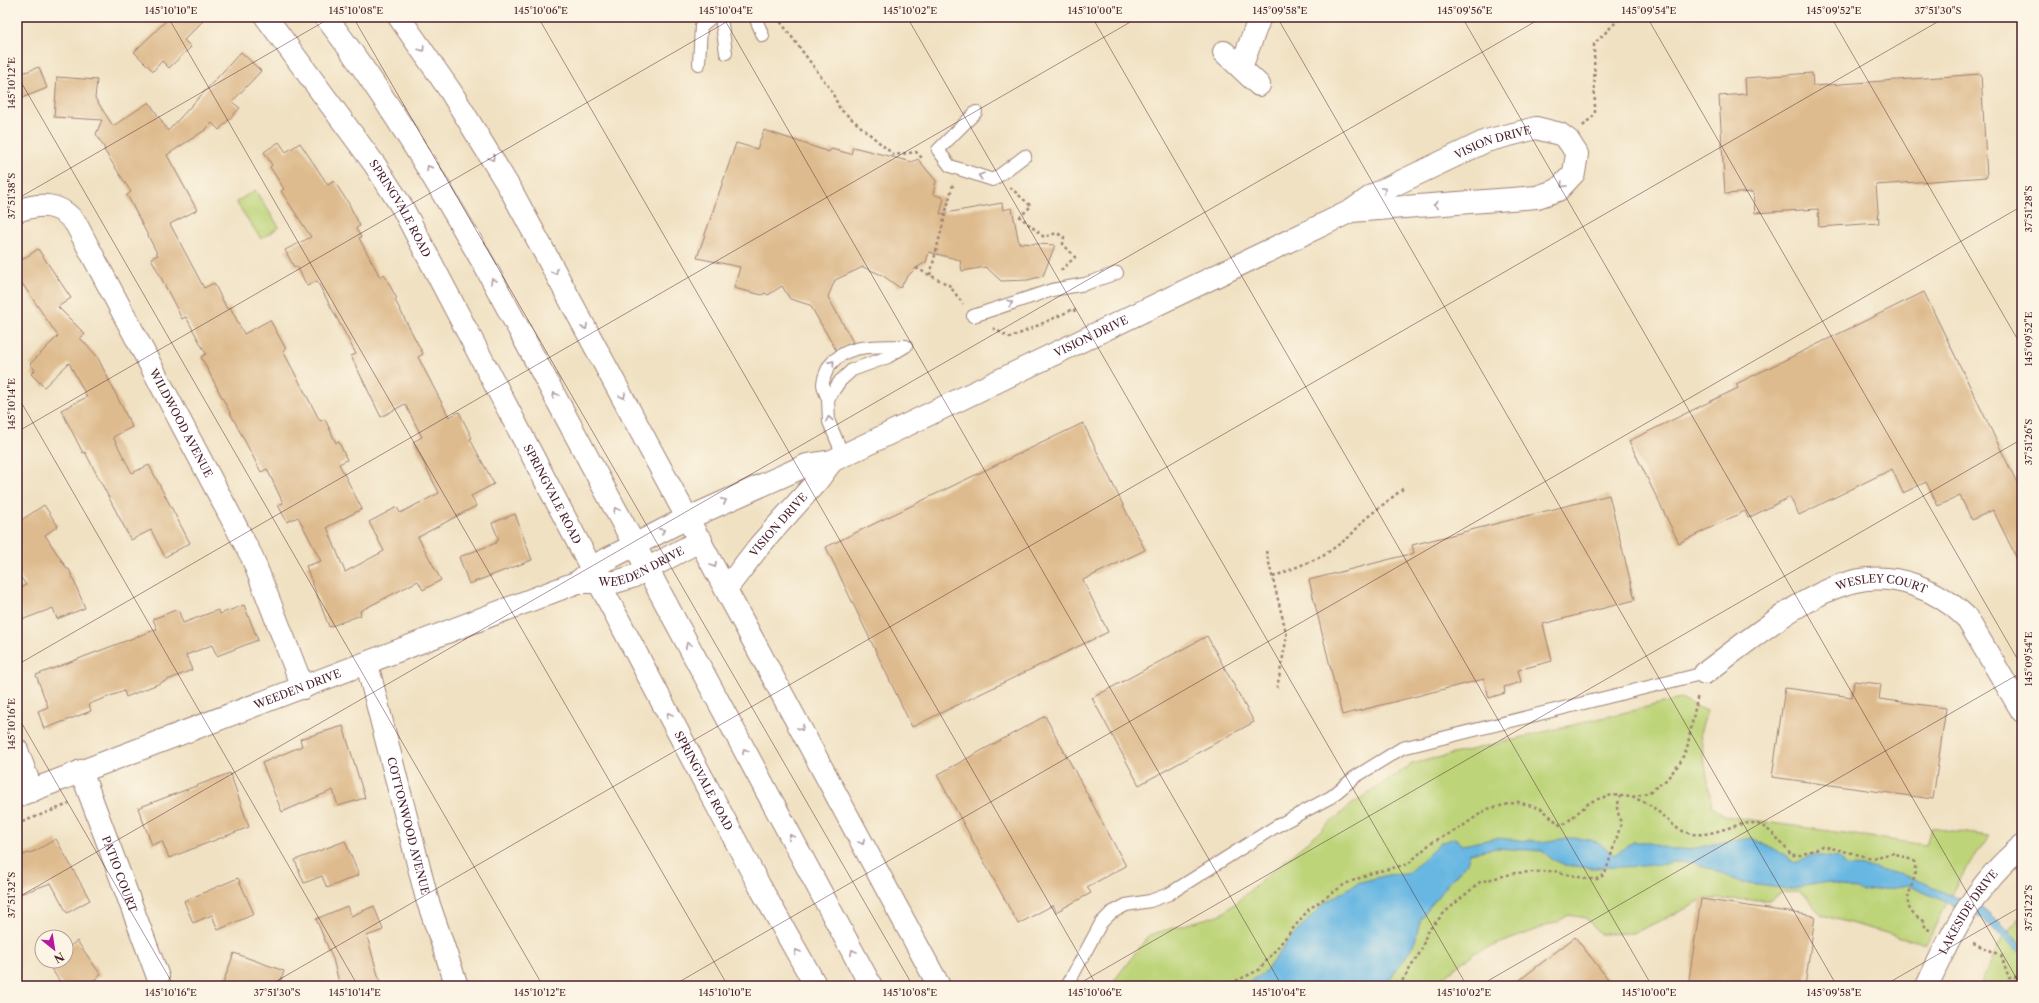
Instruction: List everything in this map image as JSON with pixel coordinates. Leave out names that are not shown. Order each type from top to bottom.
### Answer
[{"type":"main road","name":"SPRINGVALE ROAD","points":[[266,17],[375,165],[402,207],[590,578],[816,986]]},
{"type":"main road","points":[[326,17],[403,128],[446,196],[871,986]]},
{"type":"main road","points":[[399,17],[451,92],[509,186],[701,540],[935,978]]},
{"type":"main road","points":[[1241,67],[1260,17]]},
{"type":"main road","points":[[1224,52],[1258,84]]},
{"type":"main road","name":"VISION DRIVE","points":[[689,518],[807,466],[838,458],[1351,210],[1375,194],[1486,141],[1536,128],[1560,134],[1568,140],[1577,154],[1574,173],[1558,190],[1537,197],[1351,210]]},
{"type":"main road","name":"WILDWOOD AVENUE","points":[[17,211],[33,206],[56,206],[76,224],[252,557],[303,688]]},
{"type":"main road","name":"VISION DRIVE","points":[[726,589],[760,545],[838,458]]},
{"type":"main road","name":"WEEDEN DRIVE","points":[[590,578],[602,562],[689,518]]},
{"type":"main road","name":"WEEDEN DRIVE","points":[[25,793],[590,578],[615,582],[632,577],[701,540]]},
{"type":"main road","name":"WESLEY COURT","points":[[1705,673],[1786,615],[1819,595],[1855,581],[1888,578],[1915,585],[1929,591],[1956,607],[1966,617],[2022,711]]},
{"type":"main road","name":"COTTONWOOD AVENUE","points":[[367,664],[427,899],[457,986]]},
{"type":"main road","points":[[17,750],[25,793]]},
{"type":"main road","name":"PATIO COURT","points":[[81,771],[158,977]]},
{"type":"main road","name":"LAKESIDE DRIVE","points":[[1927,986],[1950,937],[1971,901],[1994,873],[2021,850]]},
{"type":"lane","points":[[699,64],[701,26],[712,17]]},
{"type":"lane","points":[[721,17],[726,53]]},
{"type":"lane","points":[[755,17],[763,36]]},
{"type":"lane","points":[[976,112],[938,150],[950,166],[993,180],[1025,156]]},
{"type":"lane","points":[[972,316],[1052,290],[1085,284],[1117,273]]},
{"type":"lane","points":[[828,399],[840,381],[852,370],[888,357],[906,346],[862,347],[847,352],[834,360],[827,369],[823,383],[828,399],[829,422],[838,458]]},
{"type":"lane","points":[[1067,986],[1101,923],[1110,913],[1126,905],[1150,901],[1169,894],[1274,827],[1331,796],[1355,777],[1402,748],[1705,673]]},
{"type":"lane","points":[[935,978],[950,986]]},
{"type":"path","points":[[777,17],[831,90],[840,109],[894,155],[916,152],[926,163]]},
{"type":"path","points":[[1568,140],[1595,114],[1594,44],[1621,17]]},
{"type":"path","points":[[947,180],[961,185]]},
{"type":"path","points":[[930,275],[953,183]]},
{"type":"path","points":[[1007,190],[1012,188],[1031,206],[1020,216],[1044,237],[1057,233],[1064,236],[1063,244],[1075,257],[1059,272]]},
{"type":"path","points":[[1273,577],[1323,556],[1349,537],[1365,519],[1404,488]]},
{"type":"path","points":[[1266,552],[1287,636],[1277,688]]},
{"type":"path","points":[[1226,986],[1259,970],[1309,909],[1346,884],[1369,874],[1408,864],[1432,842],[1456,830],[1487,809],[1518,802],[1542,809],[1560,825],[1566,823],[1590,802],[1612,795],[1632,797],[1648,793],[1666,780],[1680,763],[1687,748],[1694,720],[1695,704],[1705,673]]},
{"type":"path","points":[[1399,986],[1422,952],[1427,932],[1445,912],[1480,882],[1515,873],[1554,871],[1587,879],[1597,879],[1606,874],[1621,824],[1617,808],[1620,796]]},
{"type":"path","points":[[1632,797],[1652,807],[1673,826],[1686,833],[1700,835],[1722,831],[1740,824],[1760,824],[1776,838],[1791,855],[1801,856],[1823,846],[1872,858],[1894,853],[1914,861],[1917,870],[1908,897]]},
{"type":"path","points":[[17,824],[72,803]]},
{"type":"green space","points":[[255,190],[279,227],[261,239],[236,202]]},
{"type":"green space","points":[[1680,699],[1707,711],[1700,733],[1712,806],[1724,816],[1926,845],[1931,828],[1989,836],[1958,881],[1926,944],[1821,915],[1808,897],[1797,891],[1783,892],[1770,900],[1706,899],[1634,933],[1600,934],[1586,918],[1569,915],[1557,922],[1474,953],[1432,986],[1110,986],[1149,935],[1222,914],[1351,805],[1412,764]]},
{"type":"green space","points":[[2022,915],[2022,986],[1988,986],[1981,983],[2003,937]]},
{"type":"water","points":[[1574,837],[1598,842],[1614,855],[1633,842],[1646,842],[1672,850],[1697,848],[1723,842],[1752,838],[1795,863],[1812,855],[1839,858],[1845,866],[1872,867],[1910,877],[1983,909],[2022,944],[2022,954],[1980,917],[1907,885],[1862,892],[1828,882],[1787,889],[1743,883],[1695,863],[1674,862],[1643,866],[1592,868],[1565,865],[1552,859],[1542,851],[1496,848],[1470,853],[1467,863],[1449,882],[1421,918],[1414,945],[1385,986],[1240,986],[1263,974],[1290,939],[1323,904],[1357,883],[1387,875],[1407,874],[1442,842],[1455,838],[1463,845],[1496,838],[1542,842]]},
{"type":"building","points":[[170,17],[207,17],[184,40],[191,47],[169,68],[162,61],[153,71],[134,52]]},
{"type":"building","points":[[241,52],[261,71],[232,102],[240,108],[219,130],[212,123],[205,130],[167,155],[197,210],[170,224],[204,288],[214,283],[227,309],[230,307],[244,334],[270,320],[286,349],[283,351],[320,421],[325,419],[336,443],[339,442],[347,460],[339,464],[362,509],[327,527],[345,572],[384,551],[369,522],[397,507],[400,513],[439,493],[413,442],[422,437],[405,404],[381,417],[351,356],[356,354],[317,281],[307,286],[297,266],[294,267],[285,250],[311,237],[281,191],[284,189],[270,167],[272,165],[264,152],[279,142],[286,152],[300,143],[328,185],[334,181],[349,204],[360,226],[356,228],[361,237],[359,238],[380,277],[384,274],[397,299],[395,300],[423,354],[418,357],[449,417],[459,412],[472,438],[470,439],[494,484],[471,496],[476,506],[418,537],[441,580],[423,590],[418,581],[360,611],[361,615],[329,627],[306,566],[321,561],[298,517],[287,522],[278,505],[283,503],[267,469],[261,472],[201,357],[206,354],[186,317],[182,319],[151,258],[158,255],[127,195],[131,192],[104,150],[105,149],[96,134],[102,120],[54,117],[57,77],[97,80],[95,98],[113,126],[149,102],[168,131]]},
{"type":"building","points":[[39,67],[47,88],[17,100],[17,75]]},
{"type":"building","points":[[1812,73],[1813,86],[1981,74],[1987,177],[1876,185],[1879,223],[1819,227],[1818,209],[1755,213],[1753,192],[1725,194],[1719,96],[1746,94],[1745,78]]},
{"type":"building","points":[[764,130],[829,152],[831,149],[851,154],[853,147],[912,162],[918,159],[936,181],[933,194],[944,198],[940,214],[1002,203],[1003,210],[1012,208],[1019,243],[1055,245],[1043,276],[1028,280],[1001,281],[986,267],[962,271],[960,260],[929,252],[926,262],[916,268],[906,278],[900,288],[882,275],[863,267],[835,280],[828,297],[853,342],[836,350],[810,305],[790,299],[782,286],[768,295],[765,293],[762,295],[734,288],[740,267],[697,258],[736,143],[757,149]]},
{"type":"building","points":[[38,249],[71,298],[58,307],[85,334],[80,338],[97,356],[132,427],[113,437],[132,473],[149,465],[190,543],[165,557],[151,530],[131,540],[85,452],[83,453],[61,410],[87,397],[69,363],[44,387],[31,374],[35,370],[30,364],[58,336],[17,276],[17,263]]},
{"type":"building","points":[[1924,292],[2022,493],[2022,569],[1993,510],[1972,520],[1960,496],[1938,506],[1926,482],[1903,493],[1892,469],[1799,515],[1790,497],[1748,518],[1745,511],[1679,543],[1629,441],[1738,388],[1736,384]]},
{"type":"building","points":[[1083,423],[1145,550],[1083,580],[1108,632],[912,727],[826,547]]},
{"type":"building","points":[[1609,495],[1635,600],[1543,624],[1552,661],[1518,670],[1521,682],[1504,687],[1505,693],[1489,698],[1484,679],[1342,715],[1309,580],[1414,553],[1412,545]]},
{"type":"building","points":[[44,505],[58,526],[45,535],[67,569],[69,569],[85,608],[57,619],[53,608],[24,619],[17,600],[17,589],[26,585],[17,572],[17,523]]},
{"type":"building","points":[[515,514],[532,560],[469,584],[459,557],[496,543],[496,541],[499,540],[492,523]]},
{"type":"building","points":[[244,605],[258,640],[217,656],[212,645],[186,655],[192,670],[126,697],[124,691],[89,704],[91,711],[44,729],[38,711],[48,707],[36,675],[157,629],[153,619],[178,609],[183,623],[218,610],[220,614]]},
{"type":"building","points":[[1207,636],[1254,722],[1139,785],[1092,698]]},
{"type":"building","points":[[1854,681],[1881,684],[1879,699],[1946,708],[1933,799],[1772,777],[1785,688],[1852,697]]},
{"type":"building","points":[[1045,716],[1126,866],[1087,887],[1091,893],[1056,912],[1053,905],[1018,924],[937,775]]},
{"type":"building","points":[[343,726],[365,798],[338,806],[333,790],[282,812],[262,763],[302,746],[300,739]]},
{"type":"building","points":[[230,773],[249,827],[169,858],[162,841],[152,845],[138,808]]},
{"type":"building","points":[[56,839],[90,900],[67,913],[51,883],[17,895],[17,857],[35,851]]},
{"type":"building","points":[[345,841],[359,875],[327,888],[322,876],[304,883],[295,860]]},
{"type":"building","points":[[238,878],[254,914],[218,930],[212,915],[193,923],[184,901]]},
{"type":"building","points":[[1701,899],[1815,916],[1805,986],[1688,986]]},
{"type":"building","points":[[347,906],[351,916],[374,906],[383,930],[367,936],[381,986],[340,986],[333,959],[316,919]]},
{"type":"building","points":[[1575,937],[1608,979],[1599,986],[1512,986]]},
{"type":"building","points":[[77,941],[101,975],[85,986],[63,986],[51,969],[74,969],[74,943]]},
{"type":"building","points":[[234,953],[284,971],[279,986],[222,986]]}]
